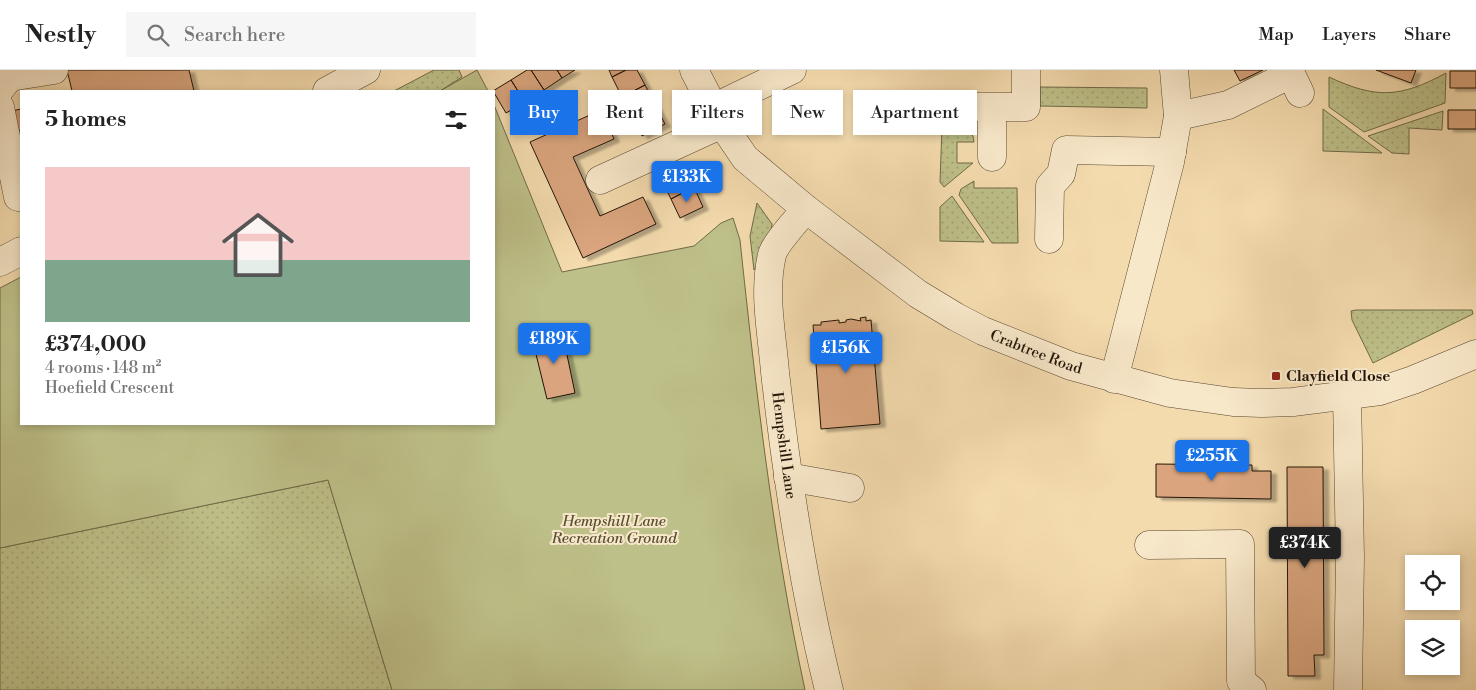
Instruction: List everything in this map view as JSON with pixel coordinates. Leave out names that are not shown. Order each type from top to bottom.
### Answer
[{"type":"street","points":[[0,90],[10,77],[54,70]]},
{"type":"street","points":[[329,90],[366,70]]},
{"type":"street","name":"Crabtree Road","points":[[694,70],[704,90]]},
{"type":"street","points":[[760,90],[792,70]]},
{"type":"street","points":[[977,108],[1026,107],[1026,70]]},
{"type":"street","points":[[1114,380],[1172,152],[1178,116],[1174,70]]},
{"type":"street","points":[[1178,116],[1228,105],[1291,74],[1300,93]]},
{"type":"street","points":[[0,107],[18,197]]},
{"type":"street","points":[[992,108],[992,157]]},
{"type":"street","points":[[600,180],[683,135]]},
{"type":"street","name":"Crabtree Road","points":[[730,135],[745,158],[806,209],[918,294],[956,317],[1022,347],[1114,380],[1170,393],[1233,402],[1294,402],[1380,390],[1413,380],[1476,354]]},
{"type":"street","points":[[1049,239],[1050,186],[1061,174],[1066,150],[1172,152]]},
{"type":"street","name":"Hempshill Lane","points":[[806,209],[773,252],[767,282],[788,477],[809,608],[828,690]]},
{"type":"street","points":[[0,262],[20,252]]},
{"type":"street","points":[[1347,394],[1350,557],[1348,690]]},
{"type":"street","points":[[788,477],[850,488]]},
{"type":"street","points":[[1149,545],[1240,544],[1241,682],[1252,690]]},
{"type":"green space","points":[[434,70],[459,70],[462,77],[442,90],[396,90]]},
{"type":"green space","points":[[477,70],[487,90],[442,90]]},
{"type":"green space","points":[[1446,73],[1445,103],[1364,132],[1329,107],[1329,77],[1361,89],[1388,93],[1415,87]]},
{"type":"green space","points":[[1040,87],[1147,88],[1147,108],[1040,106]]},
{"type":"green space","name":"Hempshill Lane Recreation Ground","points":[[495,107],[562,272],[694,246],[721,223],[733,218],[740,240],[766,466],[805,690],[392,690],[328,480],[0,548],[0,288],[20,278],[20,425],[495,425]]},
{"type":"green space","points":[[1323,109],[1382,153],[1323,151]]},
{"type":"green space","points":[[1443,111],[1442,130],[1409,128],[1409,154],[1392,153],[1368,136]]},
{"type":"green space","points":[[942,135],[972,135],[974,142],[957,142],[957,163],[973,163],[944,187],[940,182]]},
{"type":"green space","points":[[974,181],[974,188],[1017,188],[1018,243],[992,243],[959,195],[961,189]]},
{"type":"green space","points":[[952,196],[984,242],[940,241],[940,207]]},
{"type":"green space","points":[[757,203],[772,224],[770,239],[754,270],[750,236]]},
{"type":"green space","points":[[1472,310],[1473,314],[1373,363],[1352,320],[1351,311]]},
{"type":"green space","points":[[328,480],[392,690],[0,690],[0,548]]},
{"type":"building","points":[[67,70],[189,70],[194,90],[72,90]]},
{"type":"building","points":[[527,70],[531,70],[544,90],[517,90],[511,80]]},
{"type":"building","points":[[531,70],[557,70],[562,78],[544,90]]},
{"type":"building","points":[[557,70],[575,70],[562,78]]},
{"type":"building","points":[[609,70],[626,70],[612,77]]},
{"type":"building","points":[[626,70],[637,70],[645,85],[635,90],[618,90],[612,77]]},
{"type":"building","points":[[1234,70],[1263,70],[1240,81]]},
{"type":"building","points":[[1376,70],[1416,70],[1411,83]]},
{"type":"building","points":[[1450,71],[1476,71],[1476,88],[1450,88]]},
{"type":"building","points":[[511,80],[517,90],[510,90],[510,111],[506,113],[495,94],[495,90]]},
{"type":"building","points":[[645,85],[648,90],[635,90]]},
{"type":"building","points":[[20,109],[20,130],[12,132],[7,112]]},
{"type":"building","points":[[1448,110],[1476,110],[1476,129],[1448,129]]},
{"type":"building","points":[[588,116],[588,135],[612,135],[614,139],[573,157],[600,216],[643,197],[656,224],[583,258],[530,142],[546,135],[578,135],[578,120]]},
{"type":"building","points":[[684,168],[694,187],[671,199],[661,179]]},
{"type":"building","points":[[694,187],[703,207],[680,218],[671,199]]},
{"type":"building","points":[[866,317],[866,321],[871,320],[880,424],[821,429],[813,325],[821,325],[821,322],[839,320],[839,323],[846,322],[846,320],[851,319],[861,321],[860,318]]},
{"type":"building","points":[[562,331],[575,393],[547,399],[532,338]]},
{"type":"building","points":[[1156,464],[1252,465],[1252,471],[1271,471],[1271,499],[1156,497]]},
{"type":"building","points":[[1287,467],[1323,467],[1324,655],[1314,655],[1315,676],[1288,676]]},
{"type":"place","name":"Clayfield Close","points":[[1276,376]]}]
